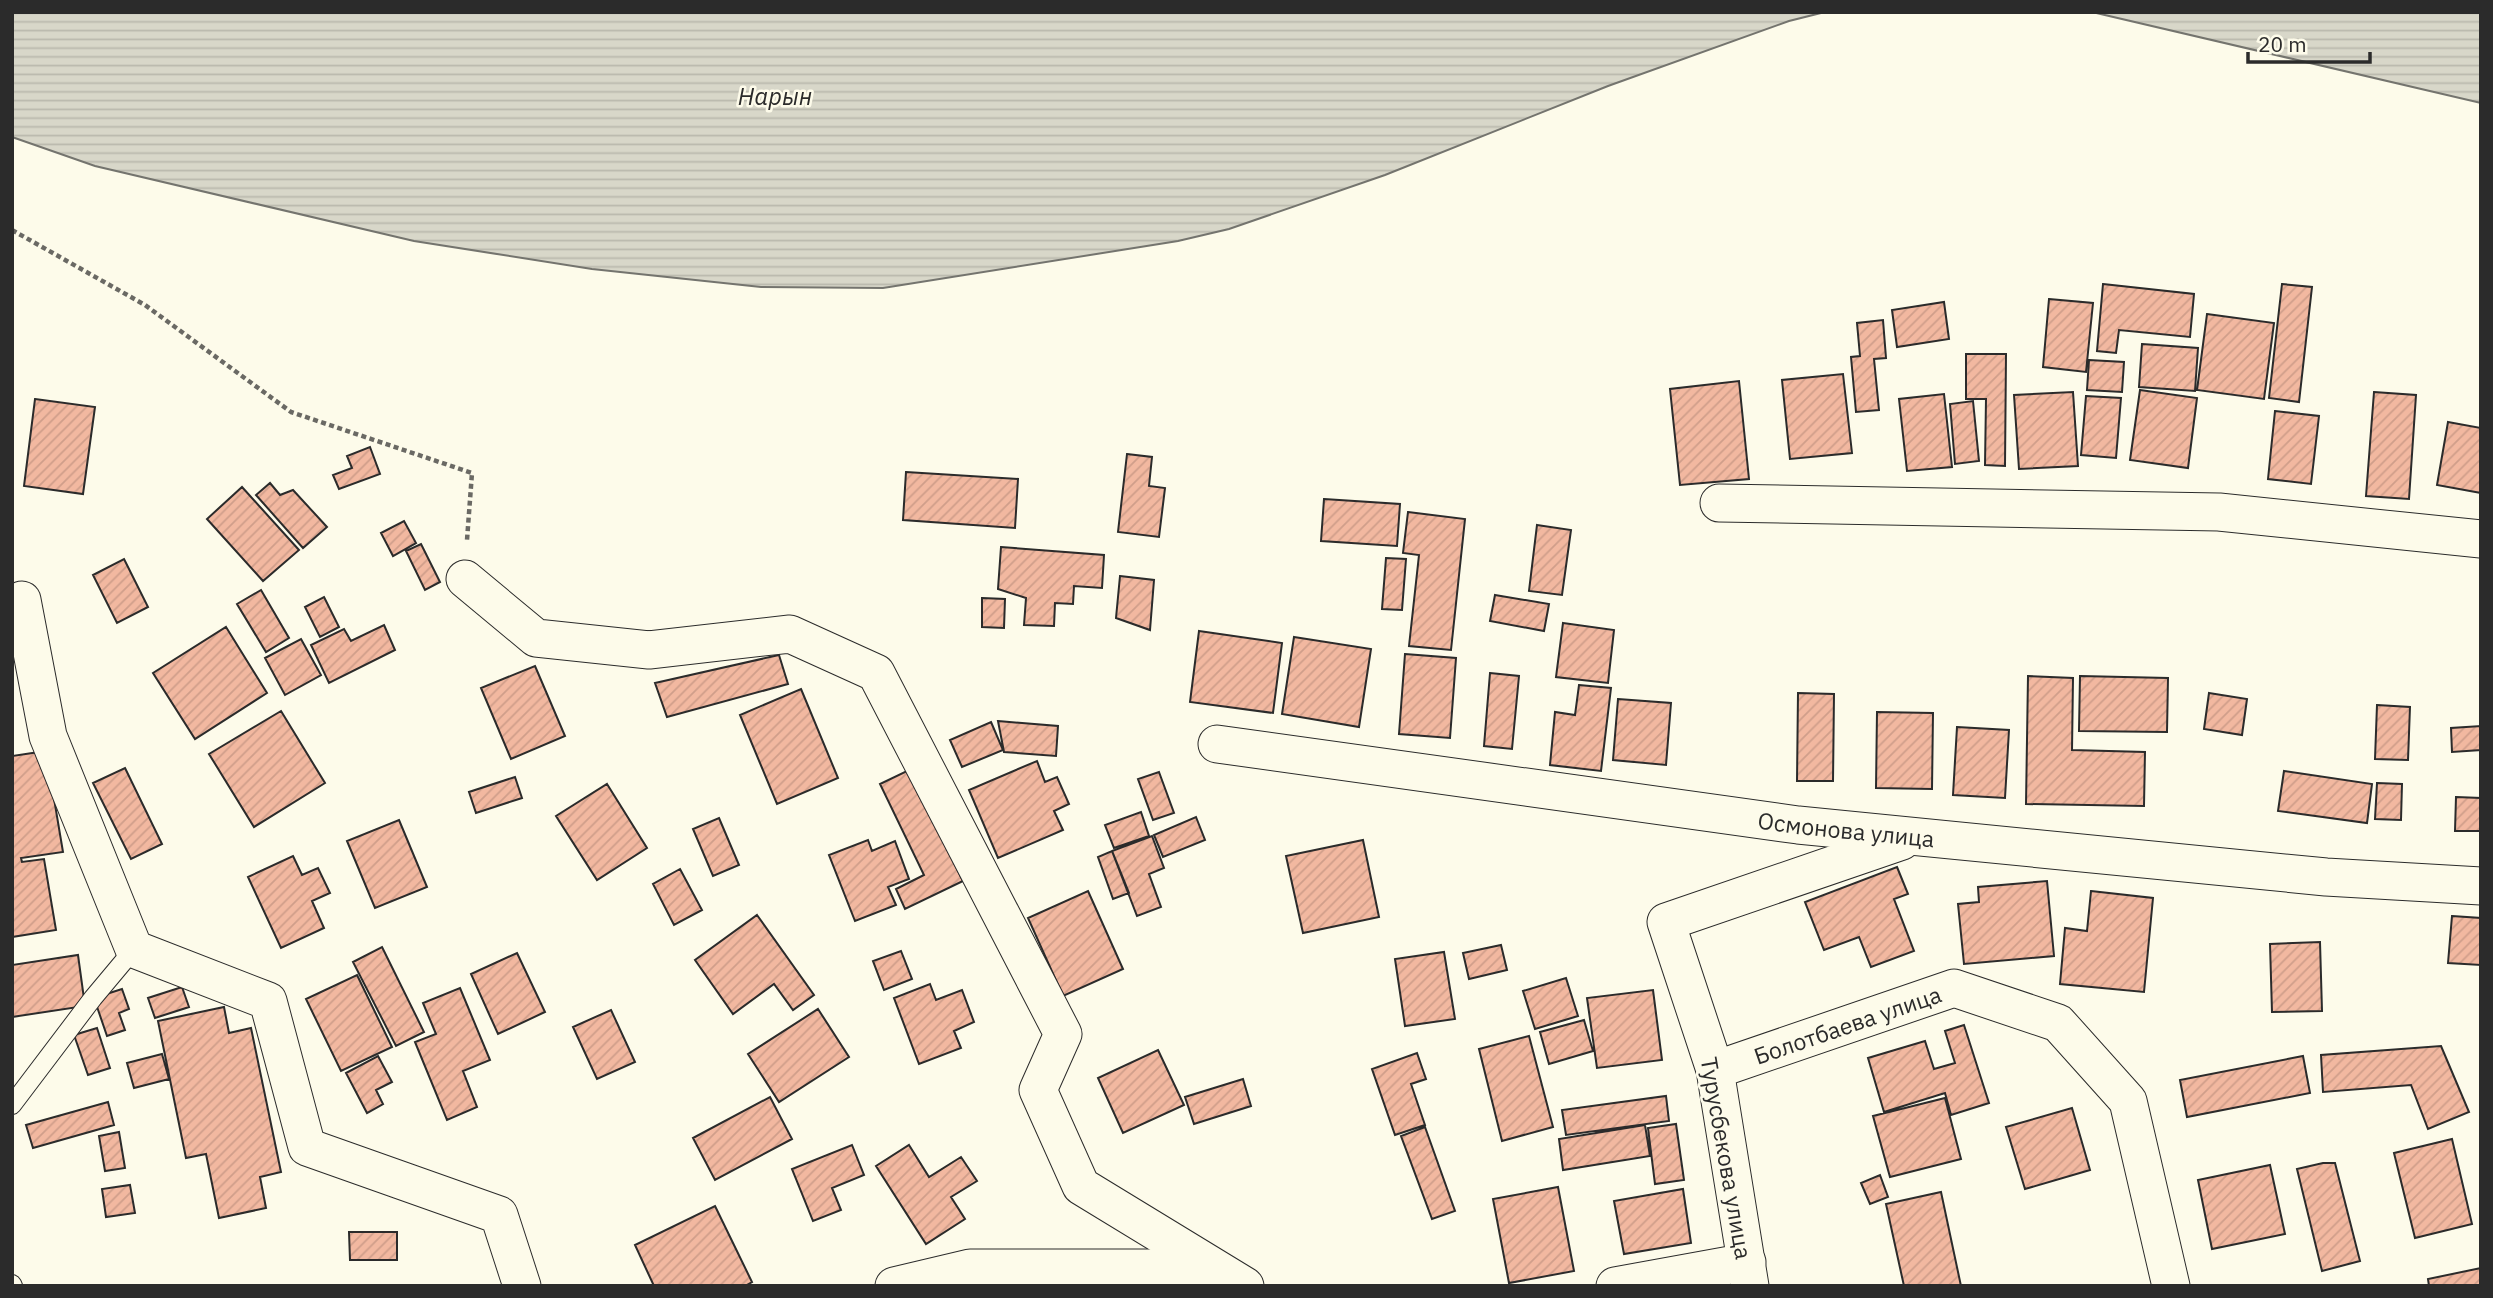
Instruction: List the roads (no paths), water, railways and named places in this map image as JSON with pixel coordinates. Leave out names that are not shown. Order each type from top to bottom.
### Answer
[{"type":"street","points":[[1719,503],[2219,512],[2481,539]]},
{"type":"street","points":[[465,579],[536,638],[649,650],[790,634],[876,673],[1063,1034],[1038,1090],[1081,1186],[1229,1277]]},
{"type":"street","points":[[22,600],[48,736],[134,949],[268,1001],[307,1147],[499,1216],[522,1286]]},
{"type":"street","name":"Осмонова улица","points":[[1217,744],[1798,825],[2326,877],[2481,886]]},
{"type":"street","name":"Турусбекова улица","points":[[1748,1274],[1715,1070],[1665,922],[1915,836]]},
{"type":"street","name":"Болотбаева улица","points":[[1715,1070],[1954,988],[2059,1023],[2128,1101],[2171,1286]]},
{"type":"street","points":[[894,1286],[970,1268],[1229,1277]]},
{"type":"street","points":[[1615,1286],[1748,1274]]},
{"type":"lane","points":[[12,1105],[93,998],[134,949]]},
{"type":"water","name":"Нарын","points":[[12,12],[1825,12],[1789,21],[1608,86],[1385,175],[1229,229],[1178,241],[883,288],[761,287],[592,269],[414,241],[95,166],[12,137]]},
{"type":"water","points":[[2092,12],[2481,12],[2481,103]]}]
